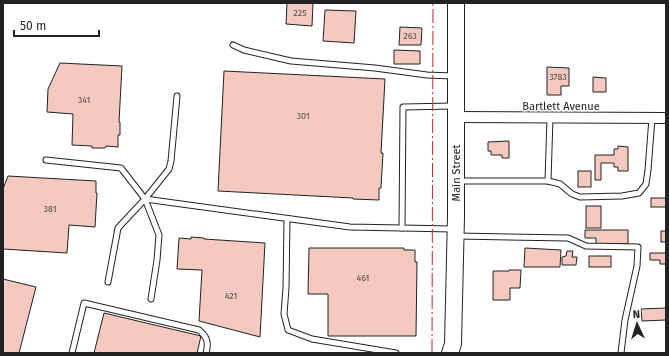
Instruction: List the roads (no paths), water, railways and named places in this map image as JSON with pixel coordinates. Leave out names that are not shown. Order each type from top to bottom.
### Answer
[{"type":"main road","name":"Main Street","points":[[451,350],[456,232],[456,3]]},
{"type":"street","name":"Bartlett Avenue","points":[[456,111],[550,118],[666,118]]},
{"type":"lane","points":[[233,45],[244,50],[291,62],[375,68],[427,75],[456,76]]},
{"type":"lane","points":[[108,282],[118,228],[170,169],[177,96]]},
{"type":"lane","points":[[402,228],[403,107],[456,111]]},
{"type":"lane","points":[[548,181],[550,118]]},
{"type":"lane","points":[[456,181],[548,181],[560,184],[572,194],[580,197],[622,196],[639,193],[646,184],[652,118]]},
{"type":"lane","points":[[46,160],[121,168],[145,199],[159,235],[151,299]]},
{"type":"lane","points":[[145,199],[350,227],[402,228],[568,238],[586,246],[638,248],[637,266],[625,320],[620,353]]},
{"type":"lane","points":[[288,219],[284,314],[288,330],[312,339],[396,353]]},
{"type":"lane","points":[[72,353],[84,303],[199,330],[206,336],[208,346],[206,353]]}]
